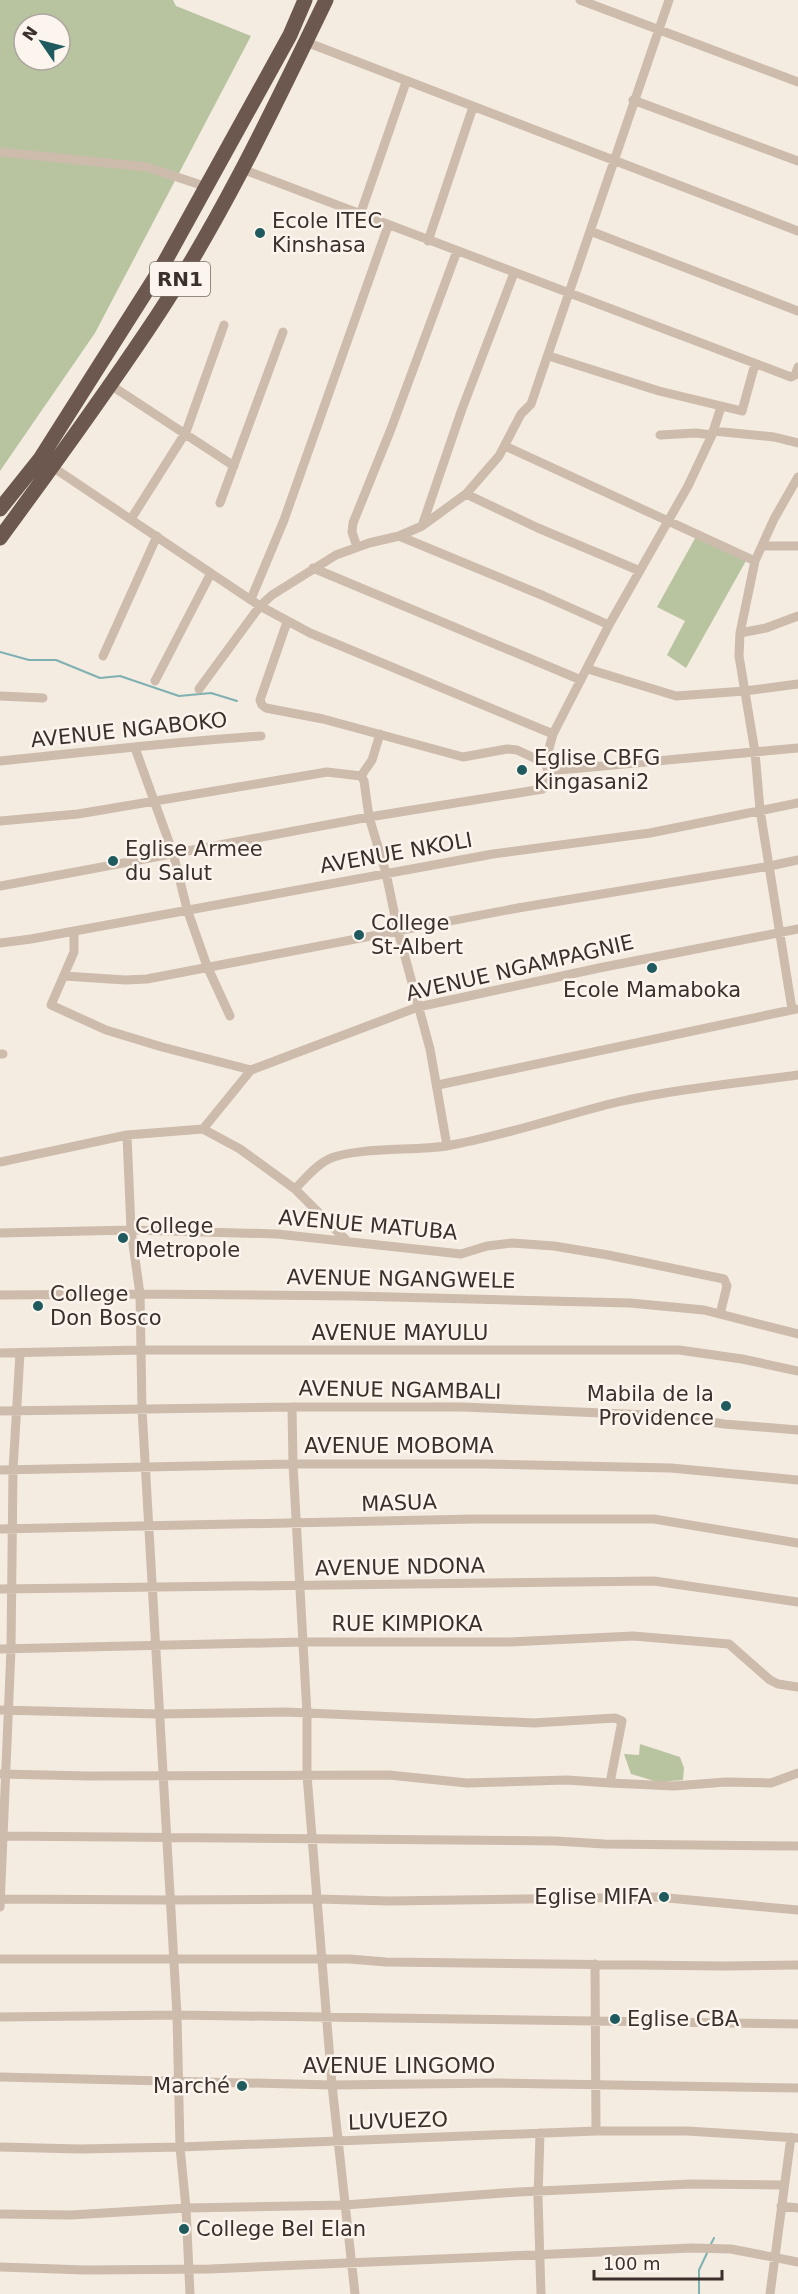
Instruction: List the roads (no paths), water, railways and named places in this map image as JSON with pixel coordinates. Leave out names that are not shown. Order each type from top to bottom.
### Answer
[{"type":"highway","name":"RN1","points":[[0,508],[40,459],[163,265],[290,35],[305,0]]},
{"type":"highway","name":"RN1","points":[[0,538],[148,331],[242,169],[326,0]]},
{"type":"street","points":[[580,0],[798,82]]},
{"type":"street","points":[[199,689],[260,606],[272,594],[336,555],[399,536],[422,526],[466,494],[490,468],[505,446],[521,414],[531,404],[669,0]]},
{"type":"street","points":[[306,42],[798,231]]},
{"type":"street","points":[[360,215],[406,82]]},
{"type":"street","points":[[633,100],[798,161]]},
{"type":"street","points":[[428,241],[473,106]]},
{"type":"street","points":[[0,152],[147,167],[207,187]]},
{"type":"street","points":[[242,169],[791,377],[795,375],[798,367]]},
{"type":"street","points":[[251,599],[284,520],[388,226]]},
{"type":"street","points":[[590,231],[798,311]]},
{"type":"street","points":[[357,547],[352,532],[353,523],[391,429],[457,251]]},
{"type":"street","points":[[422,526],[462,409],[514,273]]},
{"type":"street","points":[[131,519],[186,432],[224,325]]},
{"type":"street","points":[[220,503],[283,332]]},
{"type":"street","points":[[549,356],[659,391],[742,410],[755,364]]},
{"type":"street","points":[[110,384],[186,432],[234,466]]},
{"type":"street","points":[[0,886],[369,817],[540,791],[545,785],[546,767],[553,734],[609,626],[688,486],[721,407]]},
{"type":"street","points":[[660,435],[712,433],[774,437],[798,443]]},
{"type":"street","points":[[505,446],[755,561]]},
{"type":"street","points":[[51,466],[260,606],[287,621],[321,638],[553,734]]},
{"type":"street","points":[[438,1085],[795,1009],[760,810],[755,752],[740,656],[740,633],[755,561],[774,519],[795,490],[798,477]]},
{"type":"street","points":[[466,494],[538,528],[640,571]]},
{"type":"street","points":[[104,656],[157,536]]},
{"type":"street","points":[[399,536],[544,596],[609,626]]},
{"type":"street","points":[[762,546],[798,546]]},
{"type":"street","points":[[313,568],[581,680]]},
{"type":"street","points":[[155,681],[211,573]]},
{"type":"street","points":[[740,633],[766,628],[798,616]]},
{"type":"street","points":[[287,621],[260,700],[262,705],[463,757],[507,749],[517,750],[546,767],[798,748]]},
{"type":"street","points":[[588,669],[676,696],[798,684]]},
{"type":"street","points":[[0,696],[43,698]]},
{"type":"street","points":[[361,776],[372,760],[380,734]]},
{"type":"street","name":"AVENUE NGABOKO","points":[[0,760],[135,748],[163,743],[261,736]]},
{"type":"street","points":[[135,748],[173,853],[207,966],[230,1016]]},
{"type":"street","points":[[0,821],[78,814],[327,772],[361,776]]},
{"type":"street","points":[[361,776],[364,781],[369,817],[386,873],[398,931],[438,1085],[447,1146]]},
{"type":"street","name":"AVENUE NKOLI","points":[[0,943],[493,854],[650,833],[798,803]]},
{"type":"street","points":[[64,976],[147,979],[398,931],[798,860]]},
{"type":"street","name":"AVENUE NGAMPAGNIE","points":[[251,1070],[418,1007],[798,929]]},
{"type":"street","points":[[74,931],[74,952],[51,1002],[53,1007],[117,1033],[251,1070],[203,1129]]},
{"type":"street","points":[[295,1189],[323,1162],[335,1157],[447,1146],[532,1127],[575,1113],[652,1095],[798,1075]]},
{"type":"street","points":[[0,1161],[127,1135],[203,1129],[240,1149],[295,1189],[347,1241]]},
{"type":"street","points":[[127,1135],[131,1230],[140,1294],[142,1409],[177,2015],[180,2147],[186,2208],[190,2294]]},
{"type":"street","name":"AVENUE MATUBA","points":[[0,1233],[131,1230],[277,1234],[461,1254],[487,1246],[512,1243],[554,1246],[724,1280],[727,1282],[720,1314]]},
{"type":"street","name":"AVENUE NGANGWELE","points":[[0,1295],[140,1294],[566,1300],[630,1303],[720,1314],[798,1334]]},
{"type":"street","name":"AVENUE MAYULU","points":[[0,1353],[140,1350],[679,1350],[742,1359],[798,1371]]},
{"type":"street","points":[[0,1907],[4,1710],[11,1649],[13,1470],[20,1353]]},
{"type":"street","points":[[292,1407],[307,1714],[307,1775],[332,2085],[355,2294]]},
{"type":"street","name":"AVENUE NGAMBALI","points":[[0,1411],[463,1407],[673,1416],[724,1424],[798,1430]]},
{"type":"street","name":"AVENUE MOBOMA","points":[[0,1470],[293,1464],[482,1464],[671,1468],[798,1480]]},
{"type":"street","name":"MASUA","points":[[0,1529],[148,1524],[297,1524],[474,1519],[654,1520],[798,1543]]},
{"type":"street","name":"AVENUE NDONA","points":[[0,1589],[654,1581],[798,1602]]},
{"type":"street","name":"RUE KIMPIOKA","points":[[0,1649],[304,1642],[510,1642],[633,1636],[729,1644],[770,1680],[778,1684],[798,1687]]},
{"type":"street","points":[[4,1710],[159,1714],[262,1712],[534,1723],[618,1718],[622,1721],[610,1783]]},
{"type":"street","points":[[3,1774],[389,1775],[467,1783],[567,1780],[674,1786],[726,1782],[771,1782],[798,1773]]},
{"type":"street","points":[[2,1837],[556,1841],[604,1844],[798,1846]]},
{"type":"street","points":[[0,1899],[390,1901],[657,1898],[798,1910]]},
{"type":"street","points":[[0,1959],[349,1959],[386,1962],[798,1965]]},
{"type":"street","points":[[595,1964],[596,2131]]},
{"type":"street","points":[[0,2017],[177,2015],[798,2024]]},
{"type":"street","name":"AVENUE LINGOMO","points":[[0,2078],[332,2085],[595,2084],[798,2088]]},
{"type":"street","name":"LUVUEZO","points":[[0,2147],[80,2149],[180,2147],[596,2131],[687,2131],[795,2137]]},
{"type":"street","points":[[540,2133],[538,2192],[540,2294]]},
{"type":"street","points":[[770,2294],[784,2185],[795,2137]]},
{"type":"street","points":[[0,2214],[71,2215],[186,2208],[345,2205],[691,2184],[784,2185]]},
{"type":"street","points":[[781,2206],[798,2208]]},
{"type":"street","points":[[0,2267],[188,2270],[692,2248],[731,2249],[798,2262]]},
{"type":"waterway","points":[[0,652],[29,660],[56,660],[100,678],[120,676],[179,696],[211,693],[237,701]]},
{"type":"waterway","points":[[710,2246],[714,2238]]},
{"type":"waterway","points":[[699,2294],[699,2270],[708,2251]]},
{"type":"place","name":"Ecole ITEC Kinshasa","points":[[260,233]]},
{"type":"place","name":"Eglise CBFG Kingasani2","points":[[522,770]]},
{"type":"place","name":"Eglise Armee du Salut","points":[[113,861]]},
{"type":"place","name":"College St-Albert","points":[[359,935]]},
{"type":"place","name":"Ecole Mamaboka","points":[[652,968]]},
{"type":"place","name":"College Metropole","points":[[123,1238]]},
{"type":"place","name":"College Don Bosco","points":[[38,1306]]},
{"type":"place","name":"Mabila de la Providence","points":[[726,1406]]},
{"type":"place","name":"Eglise MIFA","points":[[664,1897]]},
{"type":"place","name":"Eglise CBA","points":[[615,2019]]},
{"type":"place","name":"Marché","points":[[242,2086]]},
{"type":"place","name":"College Bel Elan","points":[[184,2229]]}]
